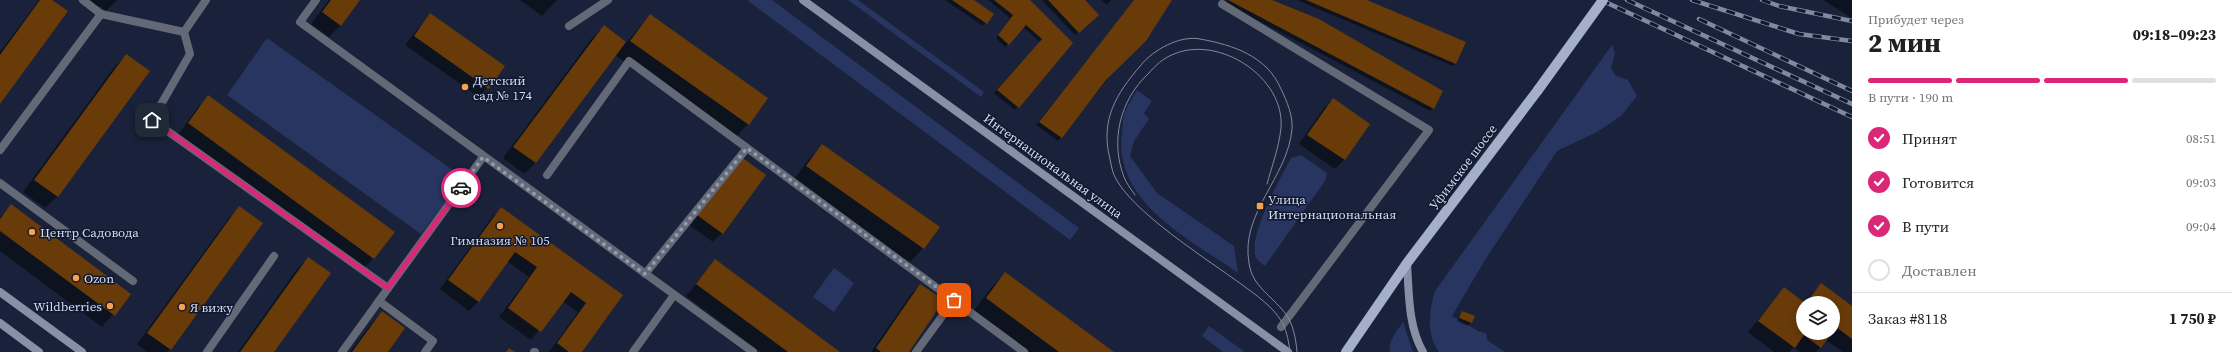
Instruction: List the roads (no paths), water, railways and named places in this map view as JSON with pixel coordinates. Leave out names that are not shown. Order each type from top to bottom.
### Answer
[{"type":"main road","name":"Интернациональная улица","points":[[803,0],[1288,352]]},
{"type":"main road","name":"Уфимское шоссе","points":[[1346,352],[1407,263],[1538,90],[1603,0]]},
{"type":"main road","points":[[1407,263],[1409,303],[1418,344],[1423,352]]},
{"type":"main road","points":[[0,292],[82,352]]},
{"type":"main road","points":[[0,323],[39,352]]},
{"type":"lane","points":[[83,0],[101,14],[184,32]]},
{"type":"lane","points":[[206,0],[184,32],[190,54],[152,120],[388,288]]},
{"type":"lane","points":[[316,0],[300,22],[483,157],[753,352]]},
{"type":"lane","points":[[569,26],[608,0]]},
{"type":"lane","points":[[1222,4],[1429,130],[1281,327]]},
{"type":"lane","points":[[0,150],[101,14]]},
{"type":"lane","points":[[548,175],[629,61],[1024,352]]},
{"type":"lane","points":[[645,274],[747,148]]},
{"type":"lane","points":[[342,352],[483,157]]},
{"type":"lane","points":[[0,183],[133,281]]},
{"type":"lane","points":[[207,352],[274,256]]},
{"type":"lane","points":[[633,352],[674,295]]},
{"type":"lane","points":[[916,352],[954,300]]},
{"type":"lane","points":[[379,301],[433,341],[425,352]]},
{"type":"tram line","points":[[1290,352],[1288,338],[1284,327],[1275,312],[1253,292],[1190,248],[1152,219],[1123,189],[1114,175],[1107,145],[1107,132],[1112,108],[1124,86],[1146,59],[1160,49],[1184,39],[1200,39],[1225,45],[1248,54],[1258,60],[1275,78],[1291,114],[1292,129],[1289,146],[1258,211],[1251,228],[1248,245],[1249,263],[1254,278],[1288,317],[1294,331],[1297,352]]},
{"type":"tram line","points":[[1135,195],[1124,177],[1118,149],[1118,135],[1124,109],[1138,84],[1156,65],[1174,54],[1192,50],[1210,50],[1229,56],[1246,65],[1261,77],[1272,92],[1279,109],[1281,128],[1277,149],[1267,184]]},
{"type":"railway","points":[[1601,0],[1852,117]]},
{"type":"railway","points":[[1627,0],[1852,104]]},
{"type":"railway","points":[[1692,0],[1799,34],[1852,41]]},
{"type":"railway","points":[[1762,0],[1779,6],[1852,21]]},
{"type":"railway","points":[[1699,19],[1852,91]]},
{"type":"place","name":"Детский сад № 174","points":[[465,87]]},
{"type":"place","name":"Улица Интернациональная","points":[[1260,206]]},
{"type":"place","name":"Гимназия № 105","points":[[500,226]]},
{"type":"place","name":"Центр Садовода","points":[[32,232]]},
{"type":"place","name":"Ozon","points":[[76,278]]},
{"type":"place","name":"Wildberries","points":[[110,306]]},
{"type":"place","name":"Я вижу","points":[[182,307]]}]
